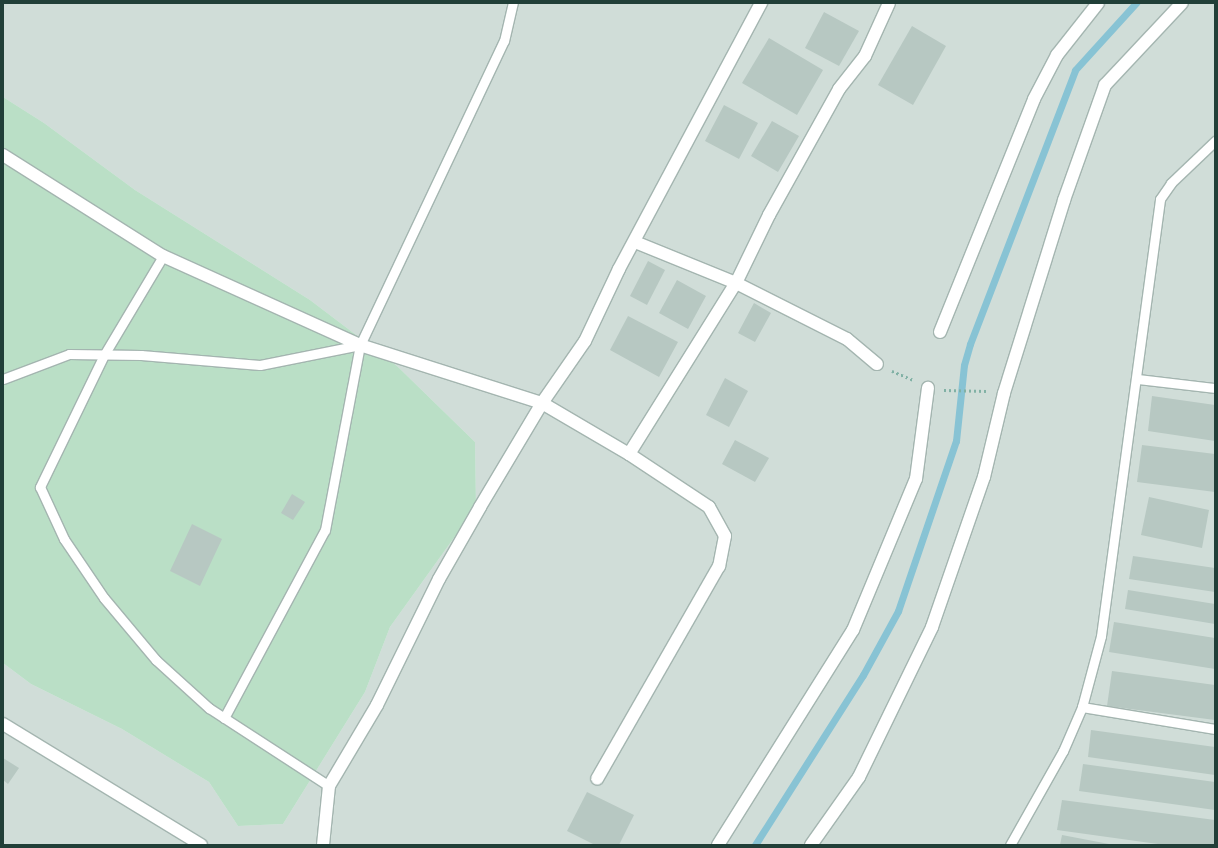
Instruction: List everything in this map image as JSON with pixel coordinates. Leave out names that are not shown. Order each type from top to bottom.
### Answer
[{"type":"street","points":[[323,845],[330,786],[377,705],[443,573],[542,403],[586,341],[635,242],[761,3]]},
{"type":"street","points":[[629,454],[736,283],[769,215],[839,89],[865,56],[889,3]]},
{"type":"street","points":[[940,332],[1034,99],[1057,55],[1098,3]]},
{"type":"street","points":[[811,845],[859,777],[932,627],[984,477],[1004,393],[1064,200],[1105,84],[1182,3]]},
{"type":"street","points":[[3,155],[164,256],[360,345],[542,403],[629,454],[708,507],[725,536],[719,566],[597,779]]},
{"type":"street","points":[[635,242],[736,283],[847,339],[877,364]]},
{"type":"street","points":[[718,845],[853,630],[916,479],[928,388]]},
{"type":"street","points":[[3,724],[201,845]]},
{"type":"lane","points":[[224,718],[325,530],[360,345],[504,41],[514,3]]},
{"type":"lane","points":[[1010,845],[1064,751],[1082,707],[1101,636],[1138,379],[1160,199],[1170,183],[1215,141]]},
{"type":"lane","points":[[164,256],[104,355],[40,487],[64,539],[104,598],[156,660],[224,718],[330,786]]},
{"type":"lane","points":[[3,379],[69,354],[260,365],[360,345]]},
{"type":"lane","points":[[1138,379],[1215,388]]},
{"type":"lane","points":[[1082,707],[1215,729]]},
{"type":"path","points":[[877,364],[928,388],[942,390],[987,391]]},
{"type":"shaded area","points":[[3,3],[1215,3],[1215,845],[3,845],[3,663],[31,684],[122,729],[209,782],[238,826],[283,824],[365,692],[390,627],[476,507],[475,442],[397,366],[310,300],[135,190],[44,123],[3,97]]},
{"type":"green space","points":[[3,97],[44,123],[135,190],[310,300],[397,366],[475,442],[476,507],[390,627],[365,692],[283,824],[238,826],[209,782],[122,729],[31,684],[3,663]]},
{"type":"building","points":[[824,12],[859,31],[839,66],[805,48]]},
{"type":"building","points":[[912,26],[946,46],[913,105],[878,85]]},
{"type":"building","points":[[769,38],[823,70],[797,115],[742,83]]},
{"type":"building","points":[[724,105],[758,123],[739,159],[705,141]]},
{"type":"building","points":[[772,121],[799,136],[778,172],[751,156]]},
{"type":"building","points":[[648,261],[665,270],[647,305],[630,296]]},
{"type":"building","points":[[677,280],[706,296],[688,329],[659,313]]},
{"type":"building","points":[[754,303],[771,313],[755,342],[738,333]]},
{"type":"building","points":[[628,316],[678,342],[659,377],[610,350]]},
{"type":"building","points":[[725,378],[748,391],[729,427],[706,415]]},
{"type":"building","points":[[1152,396],[1215,405],[1215,441],[1148,431]]},
{"type":"building","points":[[735,440],[769,458],[755,482],[722,464]]},
{"type":"building","points":[[1142,445],[1215,454],[1215,492],[1137,482]]},
{"type":"building","points":[[292,494],[305,502],[293,520],[281,513]]},
{"type":"building","points":[[1149,497],[1209,510],[1202,548],[1141,535]]},
{"type":"building","points":[[192,524],[222,539],[200,586],[170,571]]},
{"type":"building","points":[[1133,556],[1215,568],[1215,592],[1129,579]]},
{"type":"building","points":[[1128,590],[1215,604],[1215,624],[1125,609]]},
{"type":"building","points":[[1114,622],[1215,638],[1215,669],[1109,652]]},
{"type":"building","points":[[1112,671],[1215,685],[1215,720],[1107,706]]},
{"type":"building","points":[[1091,730],[1215,747],[1215,775],[1088,757]]},
{"type":"building","points":[[3,758],[19,768],[8,784],[3,780]]},
{"type":"building","points":[[1083,764],[1215,782],[1215,810],[1079,791]]},
{"type":"building","points":[[587,792],[634,815],[619,845],[595,845],[567,831]]},
{"type":"building","points":[[1062,800],[1215,820],[1215,845],[1165,845],[1057,830]]},
{"type":"building","points":[[1062,835],[1109,844],[1109,845],[1060,845]]},
{"type":"waterway","points":[[755,845],[863,675],[898,611],[956,441],[964,365],[970,344],[1075,70],[1136,3]]}]
